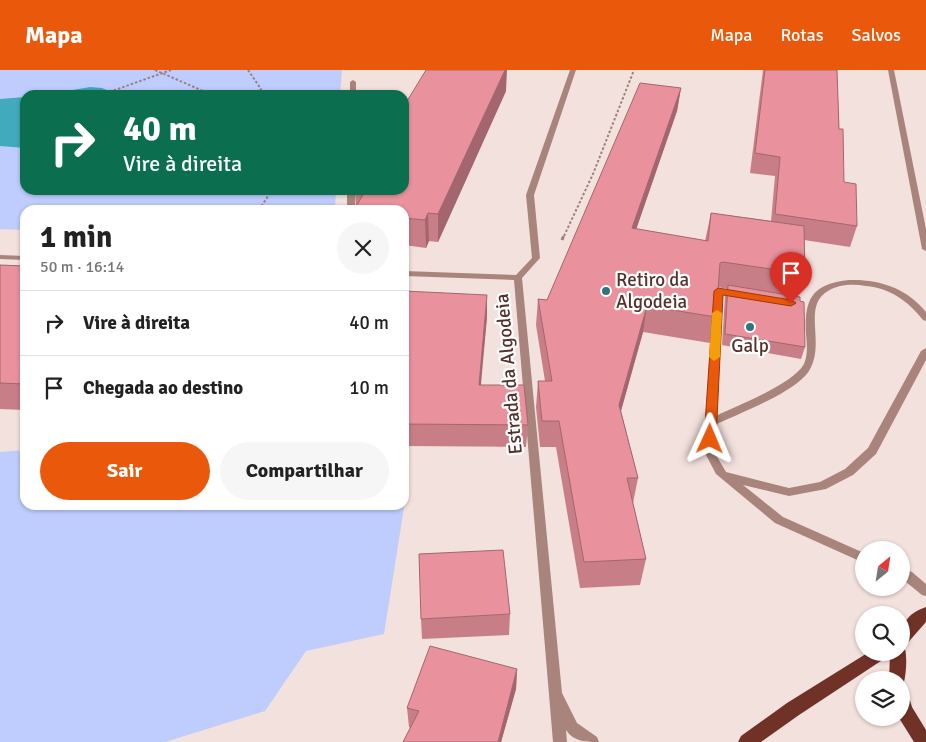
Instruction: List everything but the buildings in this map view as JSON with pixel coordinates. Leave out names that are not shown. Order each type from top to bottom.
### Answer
[{"type":"main road","points":[[910,629],[918,618],[926,614]]},
{"type":"main road","points":[[747,742],[793,709],[870,661]]},
{"type":"main road","points":[[910,720],[924,742]]},
{"type":"street","points":[[536,258],[530,195],[573,70]]},
{"type":"street","points":[[891,70],[923,221],[926,249]]},
{"type":"street","points":[[353,82],[353,90]]},
{"type":"street","points":[[0,257],[20,258]]},
{"type":"street","name":"Estrada da Algodeia","points":[[536,258],[518,278],[560,742]]},
{"type":"street","points":[[409,274],[518,278]]},
{"type":"street","points":[[710,423],[779,388],[801,374],[809,364],[812,349],[805,306],[817,294],[833,284],[854,282],[891,288],[908,297],[926,318]]},
{"type":"street","points":[[746,296],[718,291],[710,423],[710,455],[721,474],[778,520],[855,554]]},
{"type":"street","points":[[721,474],[752,484],[789,492],[822,486],[849,472],[872,451],[926,351]]},
{"type":"street","points":[[910,578],[926,591]]},
{"type":"street","points":[[554,689],[572,728],[592,742]]},
{"type":"path","points":[[155,70],[200,90]]},
{"type":"path","points":[[116,90],[171,70]]},
{"type":"path","points":[[248,70],[260,90]]},
{"type":"path","points":[[536,258],[558,248],[593,174],[634,70]]},
{"type":"shaded area","points":[[0,70],[342,70],[340,90],[20,90],[20,195],[336,195],[335,205],[20,205],[20,230],[0,229]]},
{"type":"shaded area","points":[[90,87],[107,90],[73,90]]},
{"type":"shaded area","points":[[20,97],[20,148],[0,146],[0,99]]},
{"type":"shaded area","points":[[20,450],[20,510],[404,510],[384,634],[306,651],[265,711],[165,742],[0,742],[0,452]]},
{"type":"slow traffic","points":[[714,357],[717,313]]},
{"type":"place","name":"Retiro da Algodeia","points":[[606,291]]},
{"type":"place","name":"Galp","points":[[750,327]]},
{"type":"route","points":[[710,439],[718,291],[791,303]]}]
